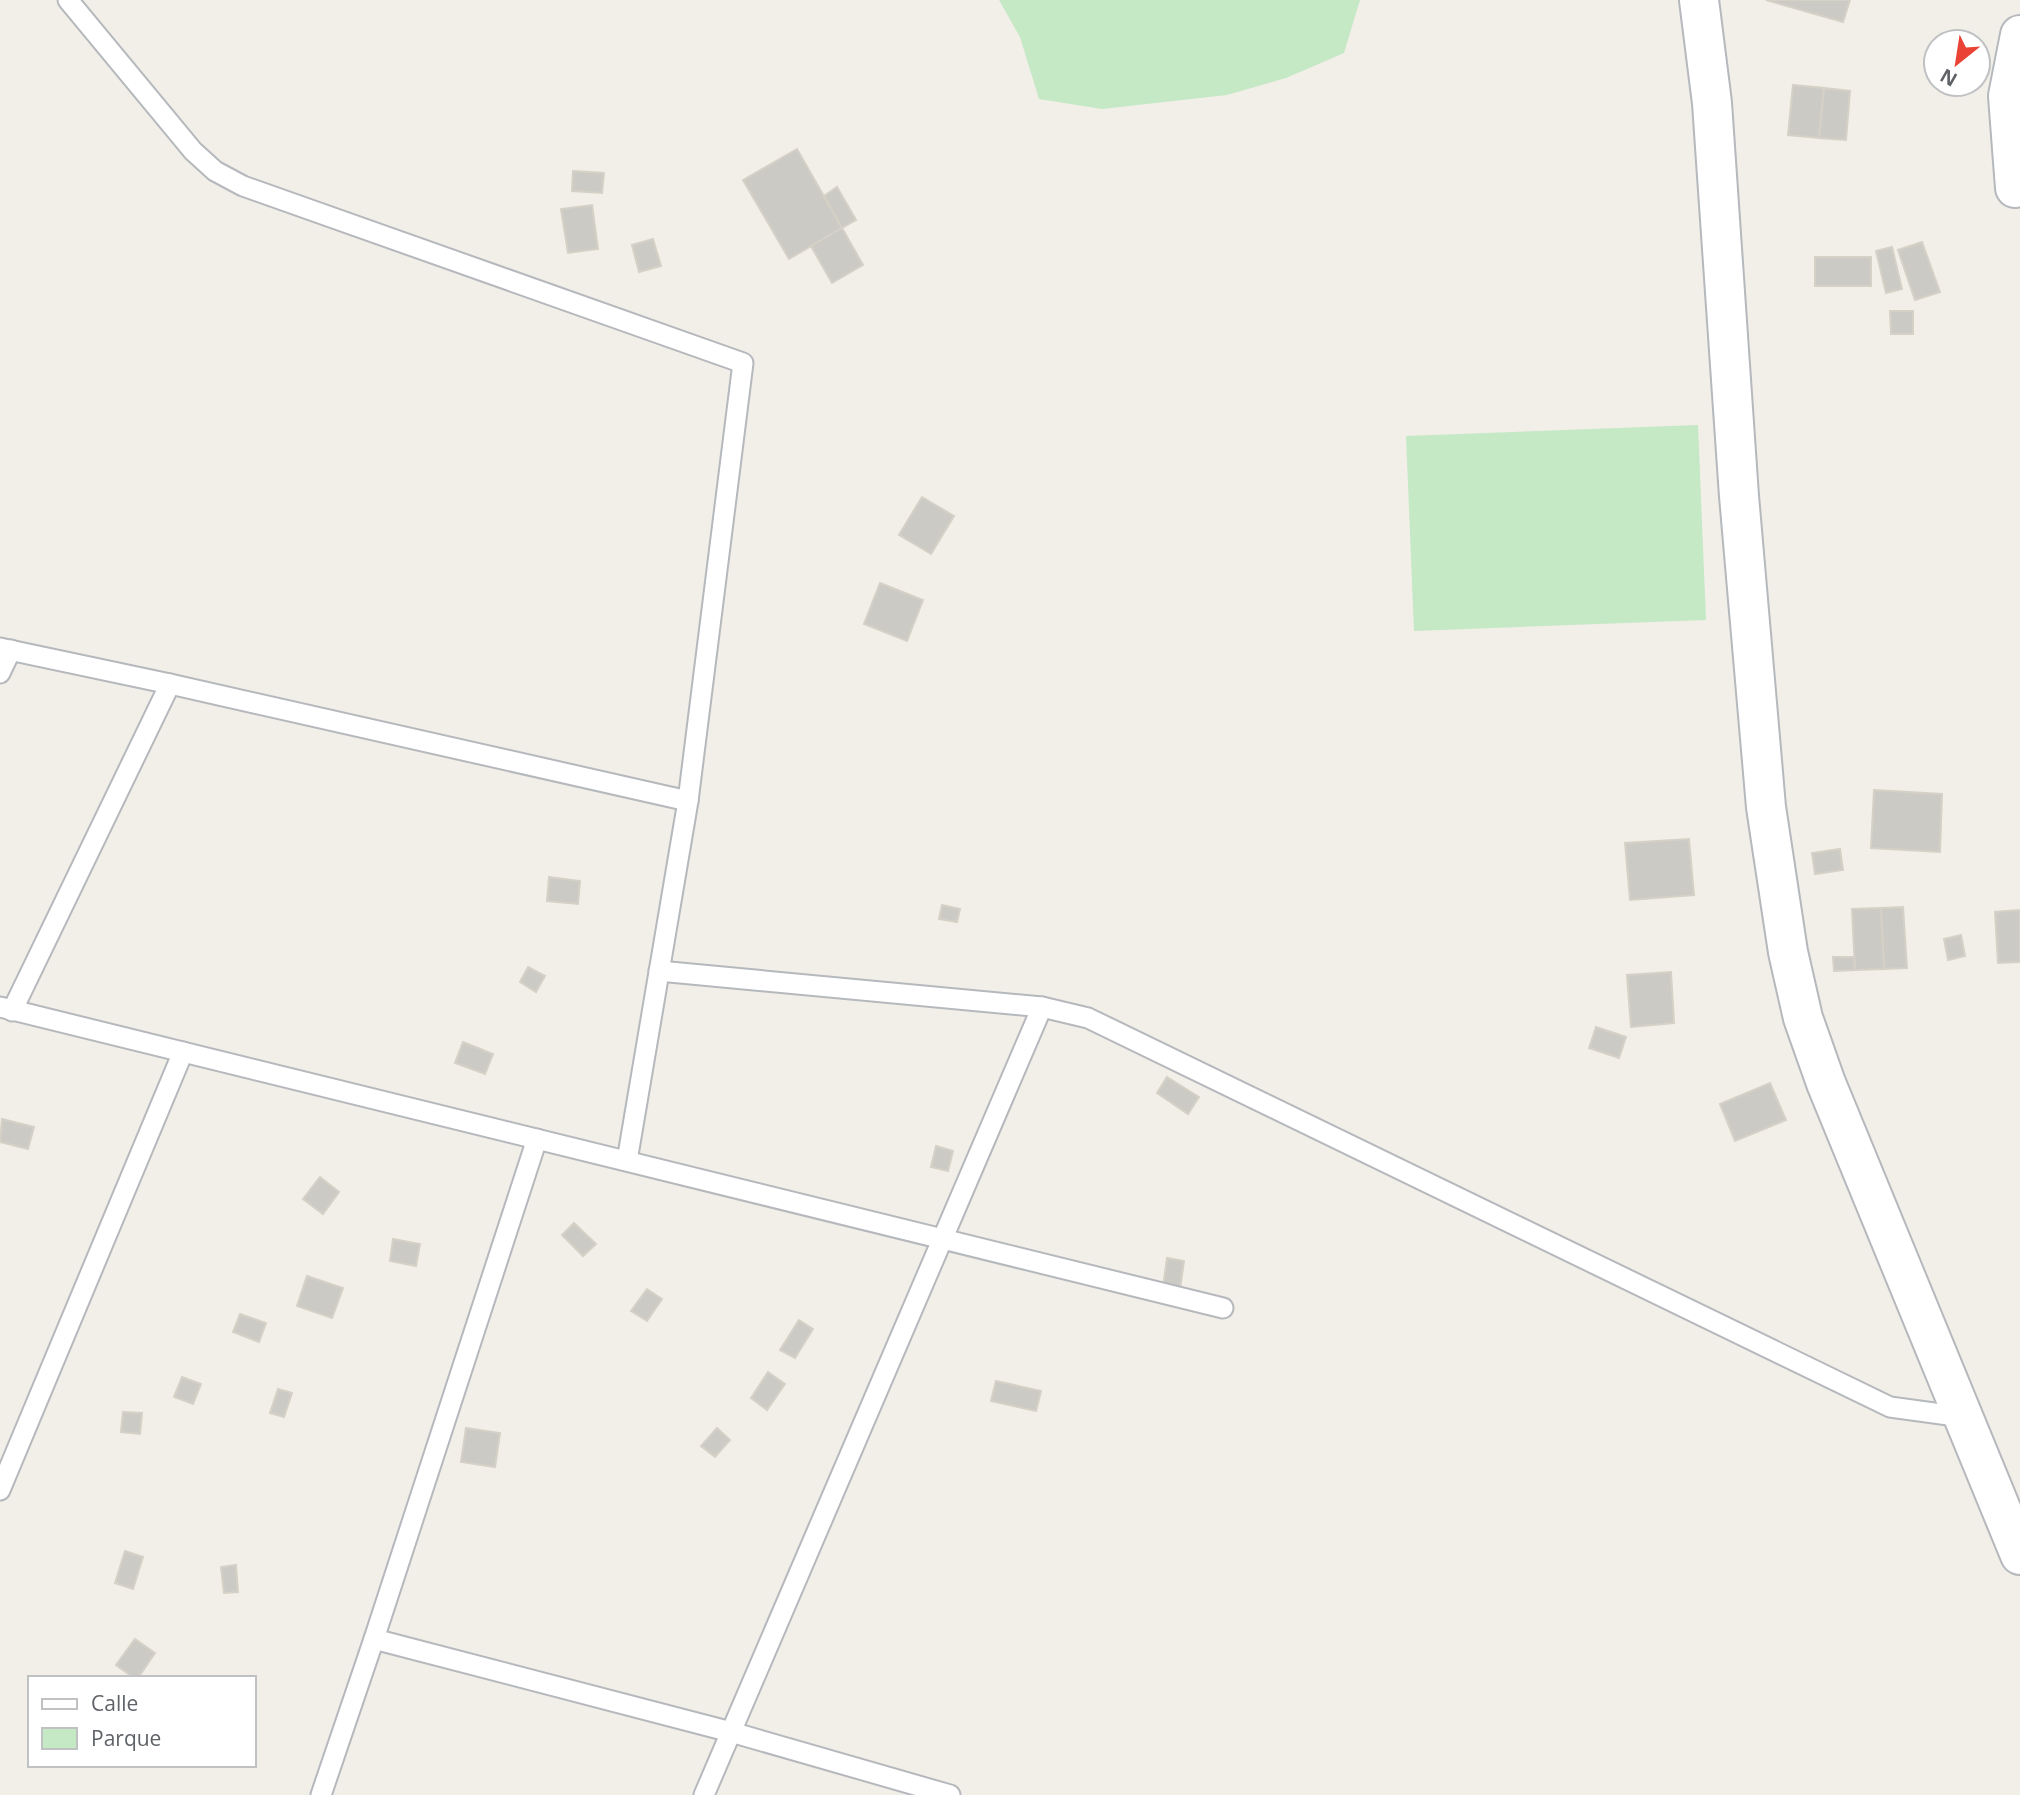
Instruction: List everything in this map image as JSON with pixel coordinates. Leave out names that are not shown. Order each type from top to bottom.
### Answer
[{"type":"street","points":[[1699,0],[1712,103],[1757,726],[1776,884],[1788,952],[1803,1018],[1826,1083],[2020,1555]]},
{"type":"street","points":[[2015,188],[2008,96],[2020,35]]},
{"type":"lane","points":[[68,0],[193,151],[215,171],[243,186],[743,363],[688,801],[627,1161]]},
{"type":"lane","points":[[0,673],[5,649],[688,801]]},
{"type":"lane","points":[[170,684],[6,1009],[1223,1308]]},
{"type":"lane","points":[[659,971],[1042,1007],[1088,1018],[1890,1407],[1963,1417]]},
{"type":"lane","points":[[704,1795],[1042,1007]]},
{"type":"lane","points":[[0,1490],[183,1052]]},
{"type":"lane","points":[[321,1795],[537,1139]]},
{"type":"lane","points":[[374,1639],[731,1732],[950,1795]]},
{"type":"green space","points":[[999,0],[1360,0],[1344,53],[1286,78],[1227,95],[1102,109],[1039,99],[1020,37]]},
{"type":"green space","points":[[1698,425],[1706,620],[1414,631],[1406,436]]},
{"type":"building","points":[[1766,0],[1850,0],[1843,22]]},
{"type":"building","points":[[1793,85],[1824,88],[1819,138],[1788,135]]},
{"type":"building","points":[[1824,88],[1850,91],[1846,140],[1819,138]]},
{"type":"building","points":[[797,149],[842,228],[789,259],[743,180]]},
{"type":"building","points":[[573,171],[604,173],[602,193],[572,191]]},
{"type":"building","points":[[837,187],[856,220],[842,228],[824,196]]},
{"type":"building","points":[[592,205],[598,249],[568,253],[561,209]]},
{"type":"building","points":[[842,228],[863,265],[832,283],[811,246]]},
{"type":"building","points":[[653,239],[661,266],[639,272],[632,245]]},
{"type":"building","points":[[1922,242],[1940,292],[1915,300],[1898,250]]},
{"type":"building","points":[[1892,247],[1902,289],[1886,293],[1876,251]]},
{"type":"building","points":[[1815,257],[1871,257],[1871,286],[1815,286]]},
{"type":"building","points":[[1890,311],[1913,311],[1913,334],[1891,334]]},
{"type":"building","points":[[922,497],[954,516],[931,554],[899,535]]},
{"type":"building","points":[[880,583],[923,600],[907,641],[864,624]]},
{"type":"building","points":[[1874,790],[1942,794],[1940,852],[1871,848]]},
{"type":"building","points":[[1689,839],[1694,895],[1630,900],[1625,843]]},
{"type":"building","points":[[1840,849],[1843,870],[1815,874],[1812,853]]},
{"type":"building","points":[[549,877],[580,881],[578,904],[547,901]]},
{"type":"building","points":[[942,905],[960,909],[957,922],[939,919]]},
{"type":"building","points":[[1903,907],[1907,968],[1884,969],[1881,908]]},
{"type":"building","points":[[1881,908],[1884,969],[1855,970],[1852,909]]},
{"type":"building","points":[[2020,910],[2020,962],[1998,963],[1995,912]]},
{"type":"building","points":[[1961,935],[1965,956],[1948,960],[1944,939]]},
{"type":"building","points":[[1833,957],[1854,957],[1855,970],[1834,971]]},
{"type":"building","points":[[528,967],[545,976],[536,992],[520,982]]},
{"type":"building","points":[[1671,972],[1674,1023],[1631,1027],[1627,975]]},
{"type":"building","points":[[1596,1027],[1626,1037],[1619,1058],[1589,1048]]},
{"type":"building","points":[[463,1042],[493,1054],[485,1074],[455,1063]]},
{"type":"building","points":[[1167,1077],[1199,1097],[1188,1114],[1157,1093]]},
{"type":"building","points":[[1770,1083],[1786,1120],[1735,1141],[1720,1104]]},
{"type":"building","points":[[2,1119],[34,1127],[28,1149],[0,1142]]},
{"type":"building","points":[[936,1146],[953,1151],[948,1171],[931,1167]]},
{"type":"building","points":[[320,1177],[339,1192],[323,1214],[303,1199]]},
{"type":"building","points":[[574,1223],[596,1244],[583,1256],[562,1235]]},
{"type":"building","points":[[393,1239],[420,1244],[416,1266],[390,1261]]},
{"type":"building","points":[[1167,1258],[1184,1261],[1180,1289],[1163,1287]]},
{"type":"building","points":[[307,1276],[343,1288],[332,1318],[297,1306]]},
{"type":"building","points":[[647,1289],[662,1299],[647,1321],[631,1311]]},
{"type":"building","points":[[240,1314],[266,1323],[259,1342],[233,1332]]},
{"type":"building","points":[[799,1320],[813,1329],[795,1358],[780,1350]]},
{"type":"building","points":[[768,1372],[785,1384],[767,1410],[751,1398]]},
{"type":"building","points":[[182,1377],[201,1384],[193,1404],[174,1397]]},
{"type":"building","points":[[996,1381],[1041,1391],[1036,1411],[991,1401]]},
{"type":"building","points":[[278,1389],[292,1393],[284,1417],[270,1413]]},
{"type":"building","points":[[123,1412],[142,1413],[140,1434],[121,1432]]},
{"type":"building","points":[[466,1428],[500,1433],[495,1467],[461,1462]]},
{"type":"building","points":[[717,1428],[730,1440],[715,1457],[701,1446]]},
{"type":"building","points":[[125,1551],[143,1557],[133,1589],[115,1583]]},
{"type":"building","points":[[236,1565],[238,1592],[224,1593],[221,1567]]},
{"type":"building","points":[[135,1639],[155,1653],[139,1676],[131,1676],[116,1665]]}]
